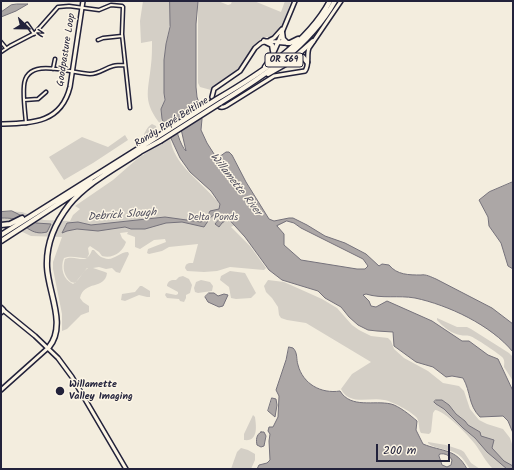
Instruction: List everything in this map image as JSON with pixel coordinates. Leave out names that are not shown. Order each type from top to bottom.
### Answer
[{"type":"highway","name":"Randy Papé Beltline","points":[[218,101],[229,92],[274,63],[308,31],[330,1]]},
{"type":"highway","name":"Randy Papé Beltline","points":[[1,241],[29,218],[60,198],[218,101],[255,81],[300,46],[321,22],[334,1]]},
{"type":"highway","points":[[229,92],[266,66],[278,42],[287,43],[296,41],[308,31]]},
{"type":"highway","points":[[282,32],[283,39],[287,43]]},
{"type":"highway","points":[[266,41],[272,45],[273,54]]},
{"type":"highway","points":[[292,60],[313,41]]},
{"type":"highway","points":[[255,81],[302,56],[307,62]]},
{"type":"highway","name":"Randy Papé Beltline","points":[[29,218],[140,152],[158,138]]},
{"type":"highway","points":[[49,348],[53,340],[56,325],[56,314],[47,268],[48,252],[52,236],[60,218],[72,202],[84,191],[140,152]]},
{"type":"highway","points":[[1,225],[10,224],[29,218]]},
{"type":"highway","name":"Randy Papé Beltline","points":[[1,235],[17,227]]},
{"type":"street","name":"Goodpasture Loop","points":[[1,124],[36,122],[46,119],[60,107],[68,95],[73,72],[83,1]]},
{"type":"street","points":[[266,41],[278,42],[295,1]]},
{"type":"street","points":[[285,24],[276,36],[257,46],[240,71],[214,89],[212,97],[218,106],[222,108],[226,106],[274,76],[304,71],[307,67],[308,51],[313,41],[341,1]]},
{"type":"street","points":[[1,52],[34,34],[58,7],[82,7],[99,10],[111,5],[122,6],[122,36],[130,108]]},
{"type":"street","points":[[27,24],[34,34]]},
{"type":"street","points":[[98,40],[122,36]]},
{"type":"street","points":[[1,42],[6,48]]},
{"type":"street","points":[[53,69],[55,59]]},
{"type":"street","points":[[26,123],[24,86],[29,74],[35,70],[40,68],[95,74],[112,66],[125,65]]},
{"type":"street","points":[[24,100],[38,99],[46,92]]},
{"type":"street","points":[[2,310],[49,348],[58,358],[72,377],[126,469]]},
{"type":"street","points":[[1,390],[49,348]]},
{"type":"green space","points":[[143,1],[170,1],[171,19],[164,60],[164,102],[161,109],[162,126],[151,110],[149,104],[148,90],[152,59],[152,41],[141,43],[140,21]]},
{"type":"green space","points":[[198,1],[218,1],[228,5],[231,4],[232,1],[254,1],[281,12],[285,1],[291,1],[281,29],[277,34],[269,39],[268,37],[262,37],[240,68],[215,85],[211,90],[200,87],[198,83]]},
{"type":"green space","points":[[152,124],[156,126],[155,134],[152,137],[144,138],[143,137],[146,130]]},
{"type":"green space","points":[[125,135],[128,140],[64,180],[49,157],[82,137],[108,147]]},
{"type":"green space","name":"Delta Ponds","points":[[170,137],[176,156],[188,172],[217,200],[235,225],[231,227],[250,246],[266,268],[264,270],[230,267],[217,271],[187,271],[185,266],[193,263],[198,244],[169,247],[162,251],[149,254],[147,253],[148,249],[166,242],[165,239],[154,240],[140,249],[135,247],[135,237],[127,234],[128,232],[120,233],[126,242],[125,246],[114,256],[102,256],[90,246],[88,248],[89,254],[87,258],[92,250],[94,250],[101,257],[107,259],[113,258],[125,252],[128,252],[129,254],[120,273],[116,272],[112,268],[93,268],[107,273],[102,282],[82,292],[80,298],[89,306],[89,312],[81,315],[67,329],[62,331],[62,314],[53,262],[62,237],[31,236],[1,222],[1,211],[22,212],[44,220],[70,221],[73,215],[80,209],[75,206],[113,180],[137,159]],"holes":[[[67,257],[87,258],[65,259],[65,274],[71,282],[75,283],[73,284],[67,280],[63,273],[62,265],[64,258]]]},
{"type":"green space","points":[[230,271],[245,273],[256,293],[251,298],[231,298],[229,287],[220,280],[221,276]]},
{"type":"green space","points":[[183,276],[189,279],[192,285],[190,293],[186,295],[184,302],[180,301],[179,299],[167,298],[165,295],[166,293],[178,294],[178,292],[167,286],[169,282]]},
{"type":"green space","points":[[201,280],[210,282],[213,286],[212,291],[195,292],[194,288],[196,282]]},
{"type":"green space","points":[[268,280],[284,282],[322,299],[337,308],[352,325],[359,330],[371,336],[388,338],[394,349],[404,358],[428,371],[443,383],[459,386],[464,391],[470,409],[479,420],[503,429],[510,438],[513,447],[513,469],[493,469],[467,435],[439,411],[435,410],[433,413],[431,432],[429,434],[421,433],[417,418],[397,405],[378,399],[354,399],[345,394],[341,389],[352,374],[371,362],[306,323],[281,318],[278,307],[266,292],[264,286]]},
{"type":"green space","points":[[140,286],[150,291],[150,297],[139,295],[125,301],[121,300],[122,294],[135,292]]},
{"type":"green space","points":[[437,318],[457,327],[467,327],[509,353],[513,357],[513,381],[504,367],[504,360],[501,356],[472,337],[457,334],[444,327],[437,320]]},
{"type":"green space","points":[[253,415],[255,417],[256,432],[249,440],[244,440],[244,434]]},
{"type":"green space","points":[[428,442],[446,445],[461,450],[471,463],[480,469],[470,469],[457,453],[434,447]]},
{"type":"green space","points":[[241,448],[255,454],[255,460],[251,469],[231,469],[237,452]]},
{"type":"water","name":"Willamette River","points":[[170,1],[198,1],[196,24],[196,87],[202,119],[201,130],[216,157],[219,157],[226,152],[229,152],[232,155],[246,182],[269,219],[274,221],[293,218],[325,236],[345,243],[366,254],[379,266],[382,264],[389,265],[399,273],[425,275],[436,279],[492,308],[513,324],[513,352],[493,333],[455,311],[415,298],[363,295],[369,301],[371,306],[376,307],[387,301],[432,321],[462,341],[469,341],[488,355],[498,359],[513,391],[513,433],[508,421],[503,416],[480,417],[473,408],[466,383],[463,378],[452,376],[446,377],[433,367],[416,362],[394,346],[393,332],[368,330],[358,325],[341,307],[325,298],[318,291],[282,280],[269,270],[245,237],[225,215],[225,221],[219,227],[215,224],[220,217],[219,214],[216,213],[210,218],[204,227],[182,222],[166,223],[145,229],[131,229],[125,227],[98,231],[77,229],[62,233],[67,223],[78,222],[91,225],[165,217],[201,222],[206,219],[210,211],[219,209],[220,204],[211,191],[190,172],[180,158],[162,119],[161,109],[165,100],[164,60],[170,27]],"holes":[[[176,117],[179,120],[186,151],[178,135],[175,120]],[[287,221],[294,223],[363,259],[368,266],[365,269],[357,269],[301,260],[284,245],[284,234],[277,226]]]},
{"type":"water","points":[[28,4],[1,17],[1,12],[11,5]]},
{"type":"water","points":[[513,182],[513,269],[508,266],[501,243],[489,226],[488,217],[479,200],[489,192]]},
{"type":"water","points":[[12,211],[36,223],[51,224],[47,232],[41,233],[29,229],[14,219],[1,218],[1,212]]},
{"type":"water","points":[[209,293],[214,293],[218,296],[224,294],[228,295],[223,306],[219,307],[208,302],[205,297]]},
{"type":"water","points":[[289,347],[293,348],[296,352],[300,372],[308,382],[314,386],[326,391],[340,391],[345,397],[356,402],[391,404],[401,409],[417,421],[416,430],[423,444],[453,454],[463,462],[467,469],[257,469],[259,465],[267,463],[270,460],[270,434],[268,431],[269,427],[273,427],[278,417],[279,396],[276,390]],"holes":[[[442,454],[451,458],[451,465],[447,467],[442,465],[439,456]]]},
{"type":"water","points":[[272,398],[276,399],[277,405],[275,417],[268,411]]},
{"type":"water","points":[[436,400],[442,400],[449,405],[468,425],[480,432],[481,436],[494,440],[492,448],[504,461],[513,466],[513,469],[507,469],[487,452],[475,438],[444,409],[434,402]]},
{"type":"water","points":[[261,432],[264,432],[266,436],[264,446],[261,447],[257,445],[256,441],[257,436]]},
{"type":"place","name":"Willamette Valley Imaging","points":[[60,391]]},
{"type":"water label","name":"Debrick Slough","points":[[122,216]]}]
